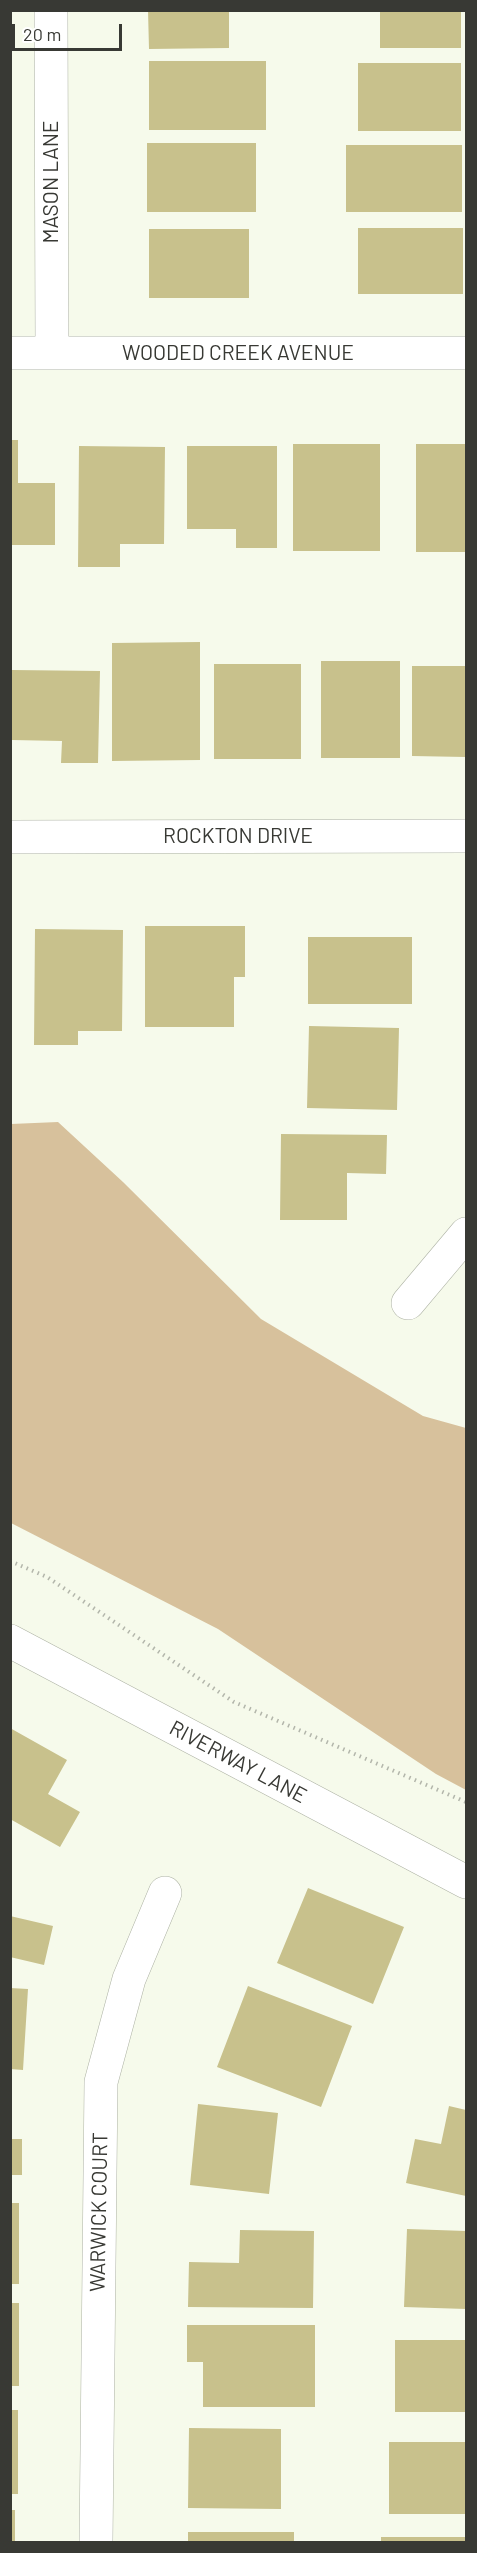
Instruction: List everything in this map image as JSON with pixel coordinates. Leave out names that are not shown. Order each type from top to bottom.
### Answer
[{"type":"street","name":"MASON LANE","points":[[51,10],[52,353]]},
{"type":"street","name":"WOODED CREEK AVENUE","points":[[10,353],[466,353]]},
{"type":"street","name":"ROCKTON DRIVE","points":[[10,837],[466,836]]},
{"type":"street","points":[[408,1303],[466,1234]]},
{"type":"street","name":"RIVERWAY LANE","points":[[10,1641],[466,1882]]},
{"type":"street","name":"WARWICK COURT","points":[[96,2542],[101,2082],[129,1978],[165,1893]]},
{"type":"path","points":[[10,1561],[47,1577],[234,1702],[466,1802]]},
{"type":"shaded area","points":[[58,1122],[123,1182],[261,1319],[423,1416],[466,1428],[466,1790],[436,1774],[218,1629],[11,1523],[11,1124]]},
{"type":"building","points":[[148,10],[229,10],[229,48],[149,49]]},
{"type":"building","points":[[380,10],[461,10],[461,48],[380,48]]},
{"type":"building","points":[[149,61],[266,61],[266,130],[149,130]]},
{"type":"building","points":[[358,63],[461,63],[461,131],[358,131]]},
{"type":"building","points":[[147,143],[256,143],[256,212],[147,212]]},
{"type":"building","points":[[346,145],[462,145],[462,212],[346,212]]},
{"type":"building","points":[[358,228],[463,228],[463,294],[358,294]]},
{"type":"building","points":[[149,229],[249,229],[249,298],[149,298]]},
{"type":"building","points":[[10,440],[18,440],[18,483],[55,483],[55,545],[10,545]]},
{"type":"building","points":[[293,444],[380,444],[380,551],[293,551]]},
{"type":"building","points":[[416,444],[466,444],[466,552],[416,552]]},
{"type":"building","points":[[79,446],[165,447],[164,544],[120,544],[120,567],[78,567]]},
{"type":"building","points":[[187,446],[277,446],[277,548],[236,548],[236,529],[187,529]]},
{"type":"building","points":[[200,642],[200,760],[112,761],[112,643]]},
{"type":"building","points":[[321,661],[400,661],[400,758],[321,758]]},
{"type":"building","points":[[214,664],[301,664],[301,759],[214,759]]},
{"type":"building","points":[[412,666],[466,666],[466,757],[412,756]]},
{"type":"building","points":[[12,670],[100,671],[98,763],[61,763],[62,741],[12,740]]},
{"type":"building","points":[[145,926],[245,926],[245,977],[234,977],[234,1027],[145,1027]]},
{"type":"building","points":[[35,929],[123,930],[122,1031],[78,1031],[78,1045],[34,1045]]},
{"type":"building","points":[[308,937],[412,937],[412,1004],[308,1004]]},
{"type":"building","points":[[309,1026],[399,1028],[397,1110],[307,1108]]},
{"type":"building","points":[[281,1134],[387,1135],[386,1174],[347,1173],[347,1220],[280,1220]]},
{"type":"building","points":[[10,1728],[67,1760],[48,1794],[80,1812],[60,1847],[10,1819]]},
{"type":"building","points":[[308,1888],[404,1927],[373,2004],[277,1963]]},
{"type":"building","points":[[10,1916],[53,1926],[44,1965],[10,1957]]},
{"type":"building","points":[[248,1986],[352,2026],[321,2107],[217,2067]]},
{"type":"building","points":[[10,1988],[28,1989],[23,2070],[10,2069]]},
{"type":"building","points":[[198,2104],[278,2113],[269,2194],[190,2185]]},
{"type":"building","points":[[449,2106],[466,2110],[466,2196],[406,2183],[415,2139],[441,2144]]},
{"type":"building","points":[[10,2139],[22,2139],[22,2175],[10,2175]]},
{"type":"building","points":[[10,2203],[19,2203],[19,2284],[10,2284]]},
{"type":"building","points":[[407,2229],[466,2231],[466,2309],[404,2307]]},
{"type":"building","points":[[240,2230],[314,2231],[313,2308],[188,2307],[189,2262],[239,2263]]},
{"type":"building","points":[[10,2303],[19,2303],[19,2386],[10,2386]]},
{"type":"building","points":[[187,2325],[315,2325],[315,2407],[203,2407],[203,2362],[187,2362]]},
{"type":"building","points":[[395,2340],[466,2340],[466,2412],[395,2412]]},
{"type":"building","points":[[10,2410],[18,2410],[18,2494],[10,2494]]},
{"type":"building","points":[[189,2428],[281,2429],[281,2509],[188,2508]]},
{"type":"building","points":[[389,2442],[466,2442],[466,2514],[389,2514]]},
{"type":"building","points":[[10,2510],[15,2510],[15,2542],[10,2542]]},
{"type":"building","points":[[188,2532],[294,2532],[294,2542],[188,2542]]},
{"type":"building","points":[[381,2537],[466,2537],[466,2542],[381,2542]]}]
